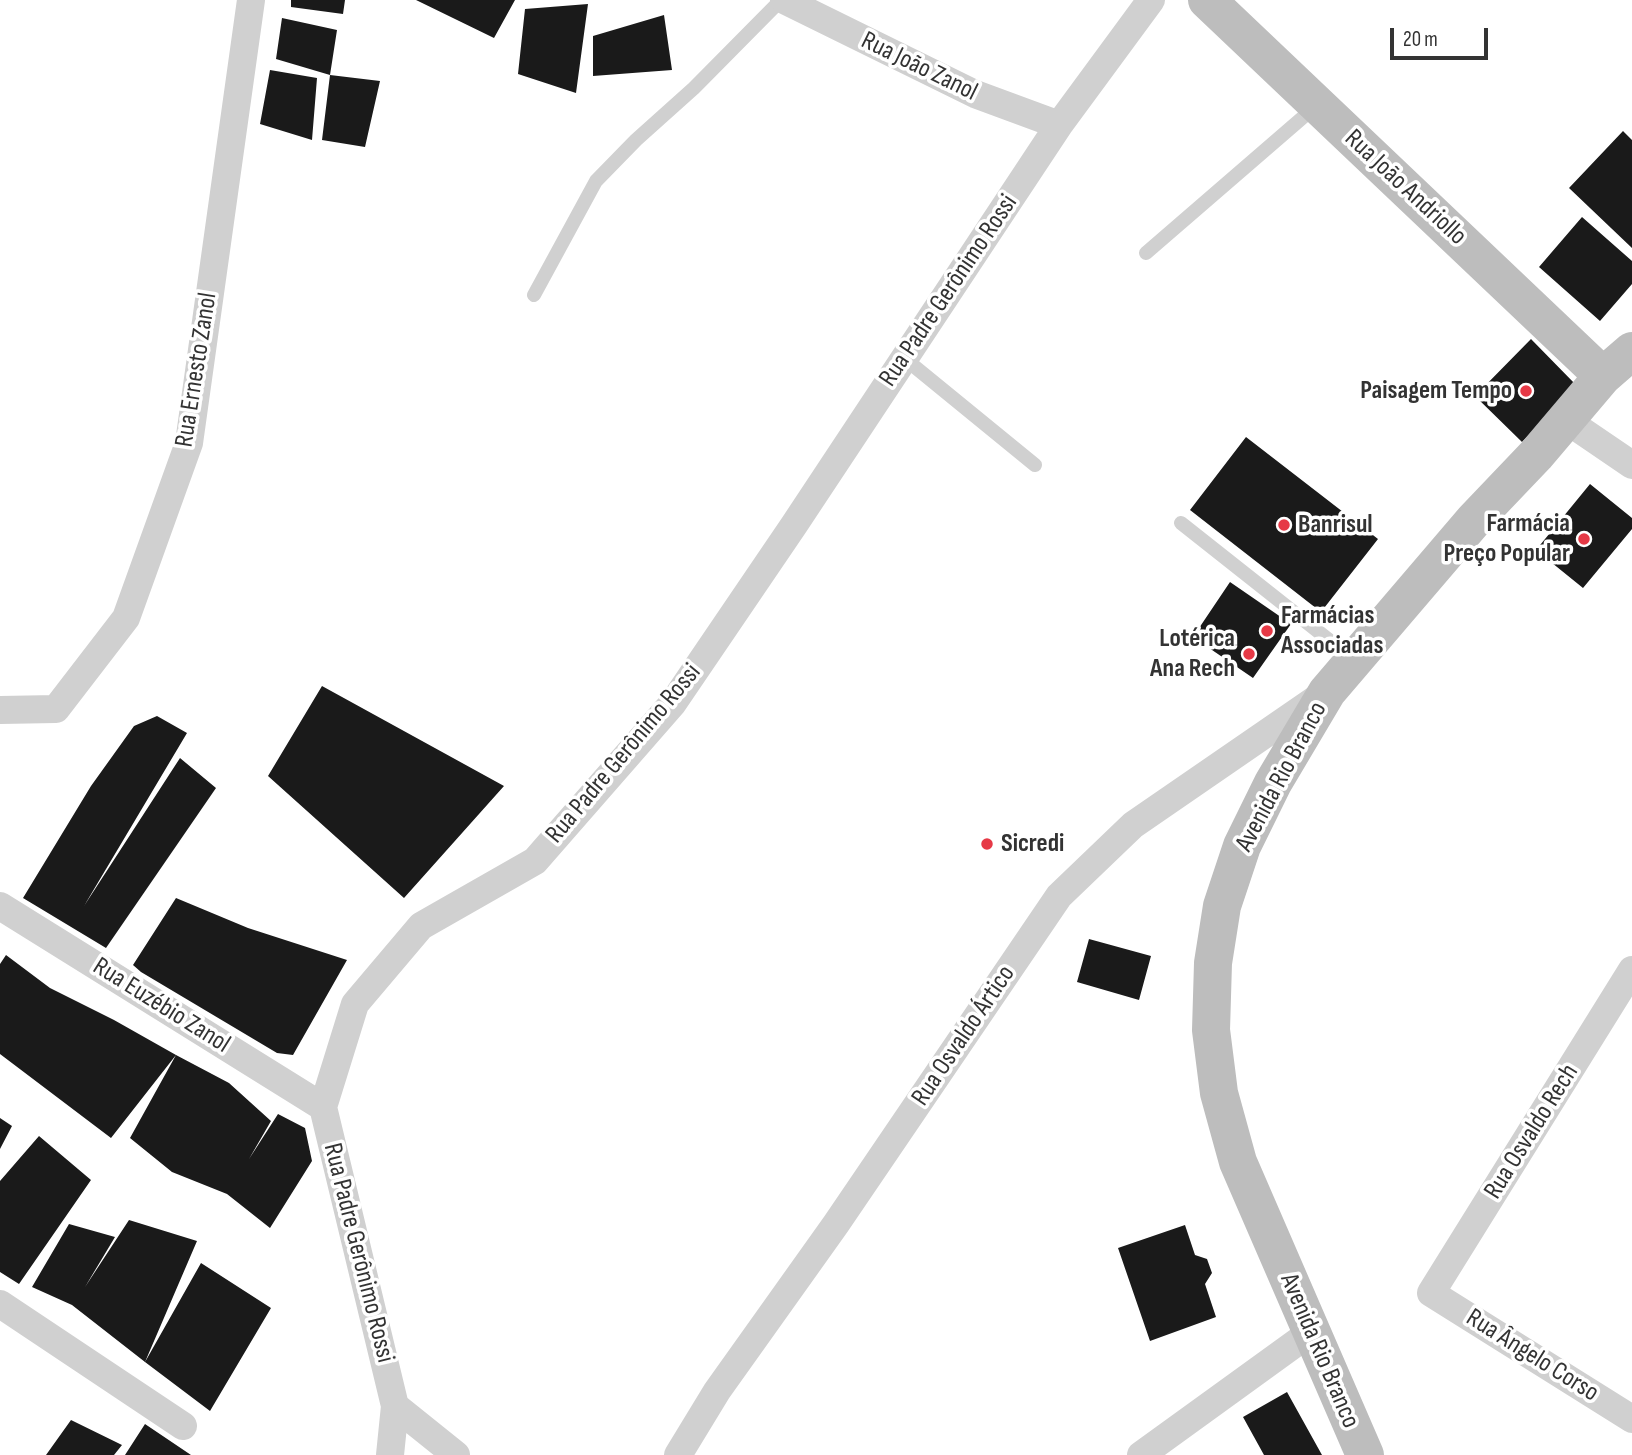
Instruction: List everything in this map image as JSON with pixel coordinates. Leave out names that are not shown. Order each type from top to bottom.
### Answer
[{"type":"main road","name":"Rua João Andriollo","points":[[1207,0],[1604,376]]},
{"type":"main road","name":"Avenida Rio Branco","points":[[1364,1455],[1238,1162],[1219,1093],[1211,1030],[1213,963],[1222,906],[1242,846],[1273,783],[1327,692],[1474,520],[1536,455],[1604,376],[1632,351]]},
{"type":"street","name":"Rua Ernesto Zanol","points":[[0,710],[56,709],[126,618],[189,443],[251,0]]},
{"type":"street","name":"Rua João Zanol","points":[[782,0],[975,94],[1059,125]]},
{"type":"street","name":"Rua Padre Gerônimo Rossi","points":[[390,1455],[395,1406],[323,1107],[355,1004],[421,926],[535,861],[673,703],[1059,125],[1150,0]]},
{"type":"street","points":[[1566,420],[1632,465]]},
{"type":"street","name":"Rua Osvaldo Ártico","points":[[678,1455],[717,1391],[836,1224],[1059,896],[1133,825],[1327,692]]},
{"type":"street","name":"Rua Euzébio Zanol","points":[[0,906],[323,1107]]},
{"type":"street","name":"Rua Osvaldo Rech","points":[[1432,1293],[1632,970]]},
{"type":"street","name":"Rua Ângelo Corso","points":[[1432,1293],[1632,1419]]},
{"type":"street","points":[[0,1304],[183,1426]]},
{"type":"street","points":[[1140,1455],[1311,1332]]},
{"type":"street","points":[[395,1406],[456,1455]]},
{"type":"lane","points":[[534,295],[596,181],[782,0]]},
{"type":"lane","points":[[1146,253],[1317,105]]},
{"type":"lane","points":[[904,358],[1035,465]]},
{"type":"lane","points":[[1181,523],[1353,659]]},
{"type":"building","points":[[291,0],[345,0],[343,14],[291,7]]},
{"type":"building","points":[[416,0],[515,0],[494,38]]},
{"type":"building","points":[[588,4],[576,93],[518,74],[525,9]]},
{"type":"building","points":[[664,15],[672,70],[593,76],[593,36]]},
{"type":"building","points":[[282,18],[337,30],[330,75],[276,59]]},
{"type":"building","points":[[270,70],[317,78],[312,140],[260,124]]},
{"type":"building","points":[[330,75],[380,81],[365,147],[322,140]]},
{"type":"building","points":[[1623,131],[1632,140],[1632,248],[1569,188]]},
{"type":"building","points":[[1582,217],[1632,261],[1632,284],[1600,321],[1539,267]]},
{"type":"building","name":"Paisagem Tempo","points":[[1531,339],[1577,386],[1522,442],[1475,396]]},
{"type":"building","name":"Banrisul","points":[[1246,437],[1378,539],[1321,612],[1190,510]]},
{"type":"building","name":"Farmácia Preço Popular","points":[[1590,484],[1632,518],[1632,529],[1583,588],[1536,550]]},
{"type":"building","points":[[1230,582],[1291,624],[1253,678],[1193,637]]},
{"type":"building","points":[[322,686],[504,786],[404,898],[268,776]]},
{"type":"building","points":[[157,716],[187,733],[84,906],[180,758],[216,788],[106,948],[23,898],[91,786],[134,726]]},
{"type":"building","points":[[176,898],[248,928],[347,960],[293,1055],[277,1053],[133,965]]},
{"type":"building","points":[[1089,939],[1151,956],[1139,1000],[1077,982]]},
{"type":"building","points":[[6,955],[50,988],[176,1055],[111,1138],[0,1054],[0,964]]},
{"type":"building","points":[[176,1055],[229,1083],[271,1121],[249,1159],[278,1114],[305,1128],[312,1161],[270,1228],[227,1194],[172,1172],[130,1138]]},
{"type":"building","points":[[0,1118],[12,1126],[0,1149]]},
{"type":"building","points":[[39,1136],[91,1180],[19,1284],[0,1272],[0,1181]]},
{"type":"building","points":[[129,1220],[197,1241],[145,1362],[72,1305],[32,1287],[69,1224],[115,1237],[85,1287]]},
{"type":"building","points":[[1185,1225],[1195,1255],[1207,1259],[1212,1273],[1205,1284],[1216,1317],[1150,1341],[1118,1248]]},
{"type":"building","points":[[201,1263],[271,1308],[210,1411],[145,1362]]},
{"type":"building","points":[[1287,1392],[1322,1455],[1264,1455],[1243,1417]]},
{"type":"building","points":[[71,1420],[122,1445],[114,1455],[46,1455]]},
{"type":"building","points":[[145,1424],[191,1455],[125,1455]]},
{"type":"place","name":"Paisagem Tempo","points":[[1526,391]]},
{"type":"place","name":"Banrisul","points":[[1284,525]]},
{"type":"place","name":"Farmácia Preço Popular","points":[[1584,539]]},
{"type":"place","name":"Farmácias Associadas","points":[[1267,631]]},
{"type":"place","name":"Lotérica Ana Rech","points":[[1249,654]]},
{"type":"place","name":"Sicredi","points":[[987,844]]}]
